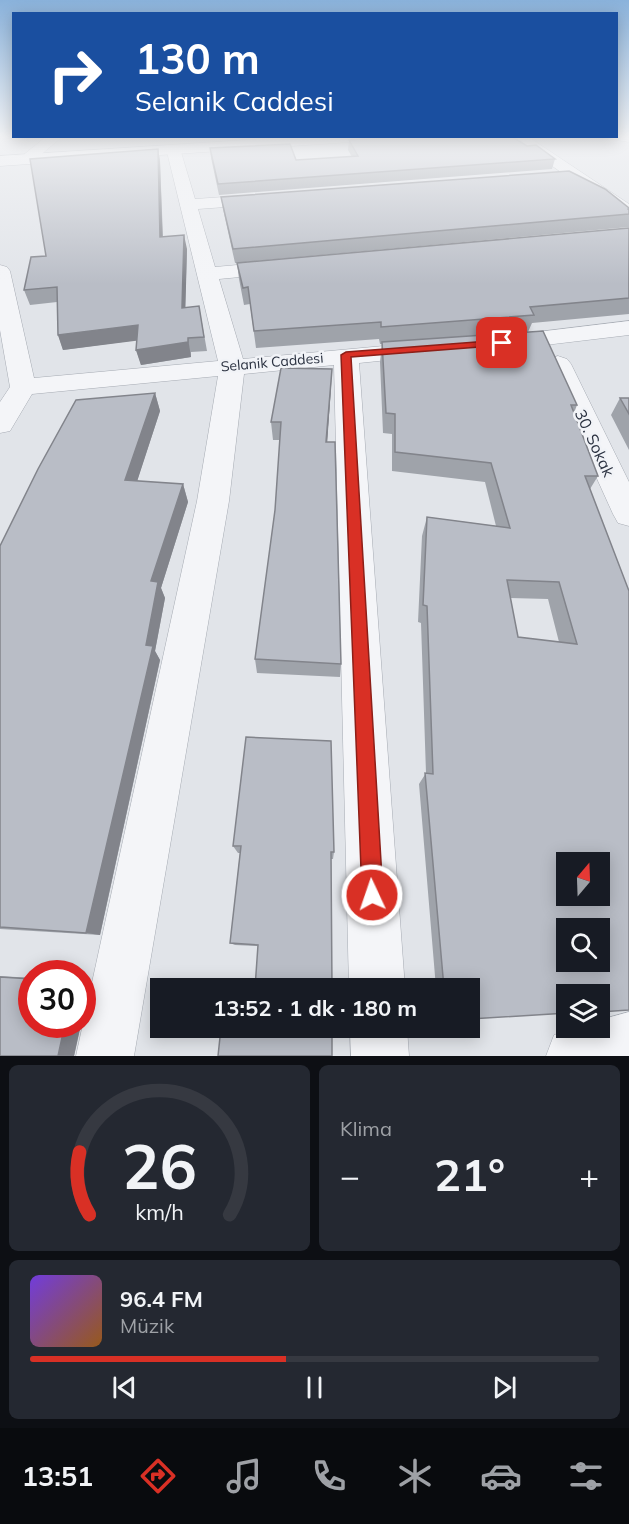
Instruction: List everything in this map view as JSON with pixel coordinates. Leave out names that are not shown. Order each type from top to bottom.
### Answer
[{"type":"street","points":[[105,1056],[213,501],[232,365],[181,185]]},
{"type":"street","points":[[591,185],[629,212]]},
{"type":"street","points":[[188,205],[282,197]]},
{"type":"street","points":[[207,274],[300,265]]},
{"type":"street","points":[[0,271],[22,387],[0,424]]},
{"type":"street","name":"Selanik Caddesi","points":[[22,387],[232,365],[546,340],[629,328]]},
{"type":"street","name":"30. Sokak","points":[[546,340],[629,514]]},
{"type":"street","points":[[346,355],[377,978]]},
{"type":"street","points":[[379,1038],[380,1056]]},
{"type":"street","points":[[575,1056],[629,1041]]},
{"type":"building","points":[[34,185],[159,185],[160,237],[184,235],[182,308],[199,306],[204,337],[188,338],[188,342],[136,350],[138,325],[58,335],[57,287],[24,290],[31,257],[46,256]]},
{"type":"building","points":[[378,185],[598,185],[629,208],[629,214],[233,249],[221,197]]},
{"type":"building","points":[[629,228],[629,298],[530,307],[534,315],[381,327],[381,322],[254,331],[248,287],[243,288],[237,263]]},
{"type":"building","points":[[543,331],[577,405],[571,405],[598,476],[585,476],[629,591],[629,1010],[610,1011],[610,984],[556,984],[556,1014],[480,1018],[480,978],[443,978],[425,773],[433,774],[427,606],[423,605],[427,517],[510,528],[491,463],[395,452],[395,414],[386,413],[382,342]],"holes":[[[507,580],[559,582],[577,644],[518,637]]]},
{"type":"building","points":[[281,368],[332,369],[326,442],[335,442],[341,664],[255,659],[275,510],[281,422],[271,422]]},
{"type":"building","points":[[155,393],[125,480],[183,484],[151,581],[158,582],[146,645],[153,646],[86,933],[0,927],[0,546],[38,469],[76,400]]},
{"type":"building","points":[[620,398],[629,398],[629,414]]},
{"type":"building","points":[[246,737],[331,741],[334,852],[331,852],[332,978],[256,978],[258,945],[230,943],[241,846],[233,846]]},
{"type":"building","points":[[0,977],[18,978],[18,1038],[62,1038],[58,1056],[0,1056]]},
{"type":"building","points":[[220,1038],[332,1038],[332,1056],[218,1056]]},
{"type":"route","points":[[372,895],[346,355],[502,343]]}]
